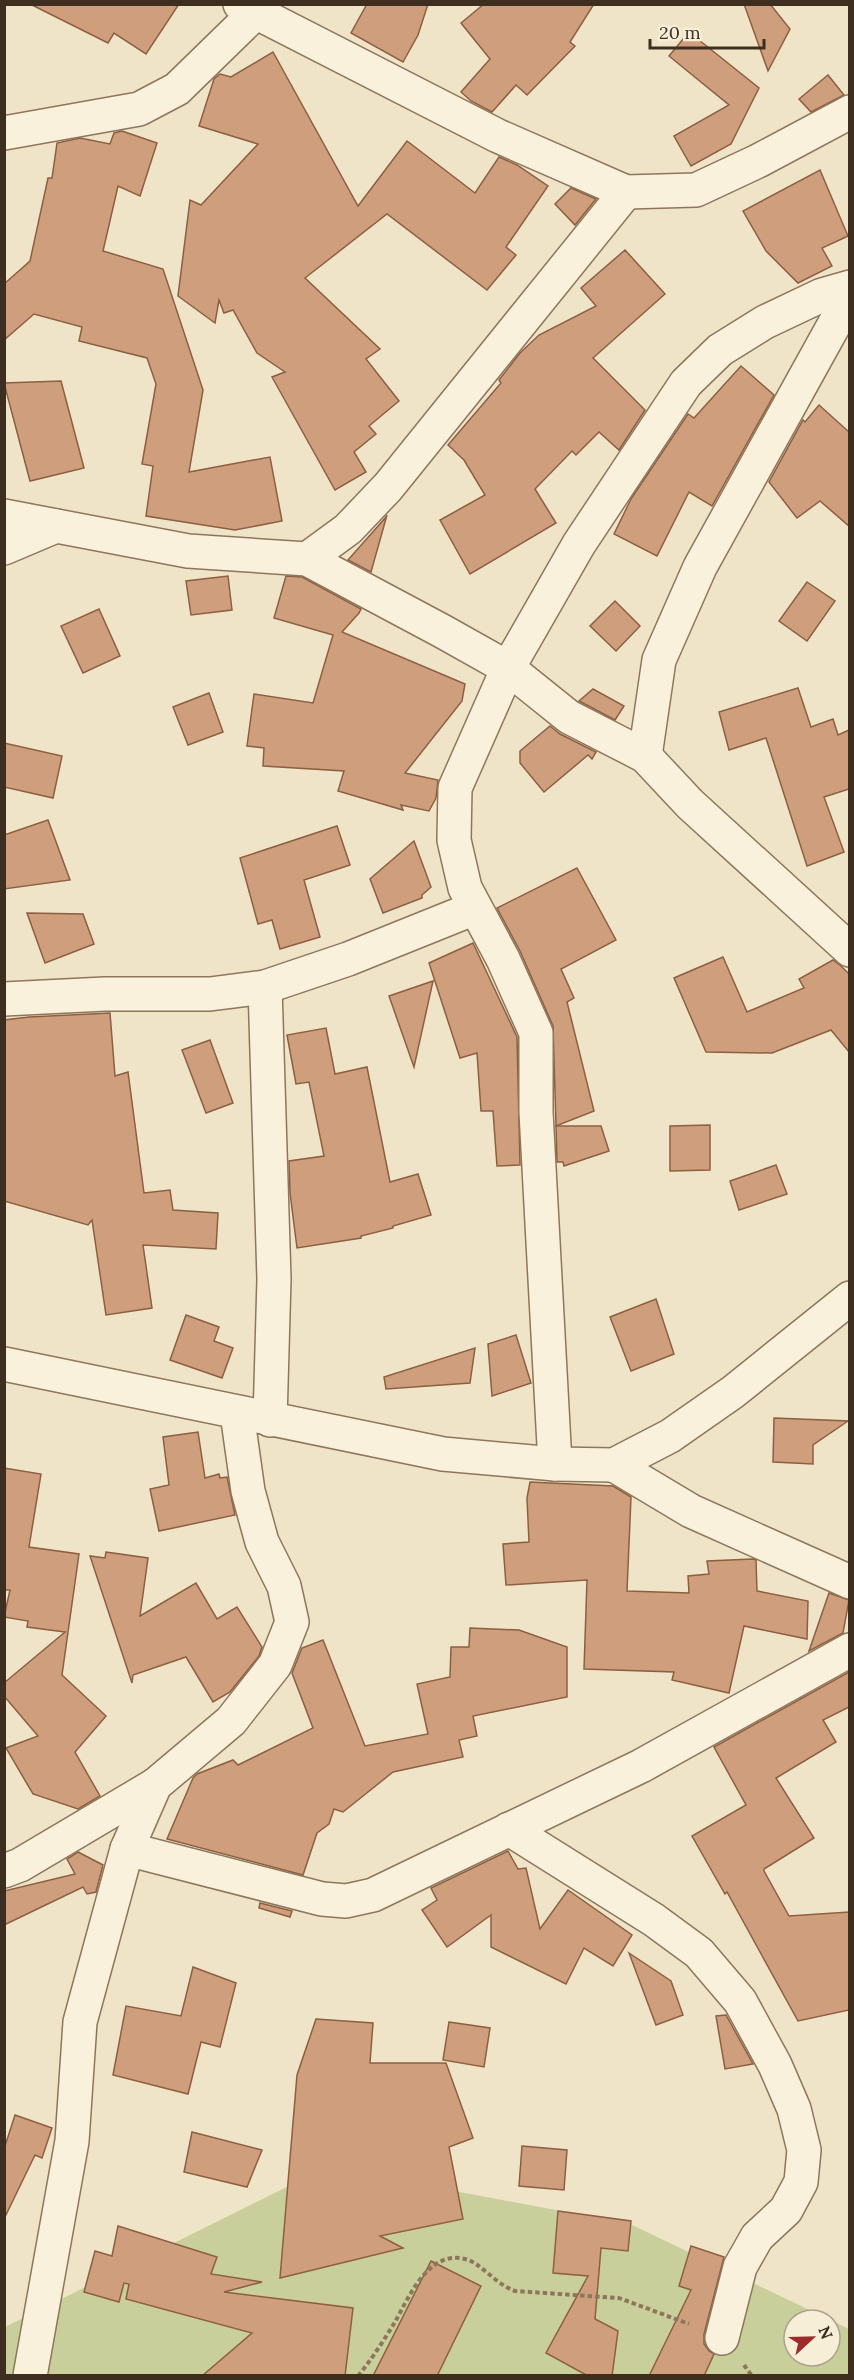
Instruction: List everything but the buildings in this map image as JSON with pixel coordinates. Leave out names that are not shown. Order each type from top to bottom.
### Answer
[{"type":"street","points":[[4,133],[139,109],[177,89],[248,9],[498,136],[626,192],[696,190],[758,161],[849,112]]},
{"type":"street","points":[[307,559],[348,529],[388,487],[626,192]]},
{"type":"street","points":[[555,1464],[537,1135],[537,1034],[503,959],[465,888],[454,840],[455,788],[508,668],[579,544],[686,383],[720,350],[765,322],[822,295],[849,287]]},
{"type":"street","points":[[645,756],[658,660],[700,567],[845,323]]},
{"type":"street","points":[[4,516],[189,551],[307,559],[508,668],[569,717],[645,756],[690,804],[849,950]]},
{"type":"street","points":[[4,548],[56,526]]},
{"type":"street","points":[[4,999],[105,994],[210,994],[265,987],[348,959],[476,908]]},
{"type":"street","points":[[265,987],[274,1278],[270,1419]]},
{"type":"street","points":[[4,1364],[443,1454],[555,1464],[614,1465],[670,1436],[715,1405],[849,1298]]},
{"type":"street","points":[[4,1871],[20,1865],[155,1785],[231,1721],[275,1665],[291,1622],[284,1586],[262,1542],[248,1491],[237,1413]]},
{"type":"street","points":[[614,1465],[691,1511],[849,1582]]},
{"type":"street","points":[[127,1849],[322,1899],[346,1901],[373,1895],[641,1766],[849,1650]]},
{"type":"street","points":[[30,2376],[72,2141],[80,2022],[127,1849],[155,1785]]},
{"type":"street","points":[[509,1829],[654,1920],[699,1953],[740,2001],[775,2065],[794,2109],[804,2150],[801,2182],[786,2210],[757,2237],[740,2267],[722,2338]]},
{"type":"path","points":[[358,2376],[395,2323],[412,2289],[431,2267],[451,2258],[464,2258],[472,2262],[503,2287],[515,2291],[619,2298],[676,2318],[722,2338],[752,2376]]},
{"type":"green space","points":[[327,2167],[630,2224],[805,2308],[782,2308],[782,2368],[842,2368],[842,2326],[849,2329],[849,2375],[5,2376],[5,2327]]}]
